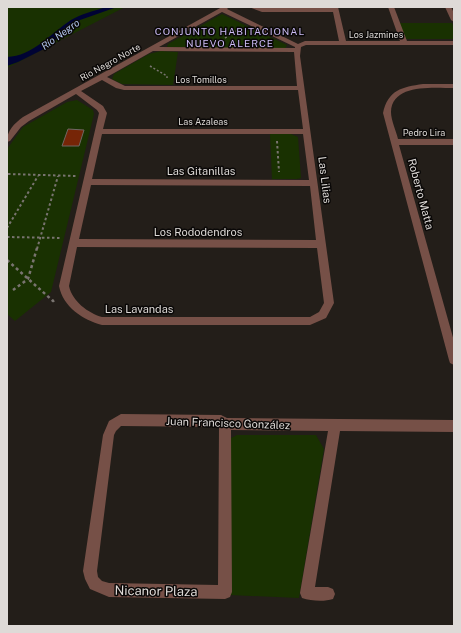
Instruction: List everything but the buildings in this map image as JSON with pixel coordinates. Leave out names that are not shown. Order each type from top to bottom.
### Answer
[{"type":"street","points":[[252,7],[262,10],[335,9],[343,43]]},
{"type":"street","points":[[391,7],[404,43]]},
{"type":"street","points":[[448,7],[454,20]]},
{"type":"street","points":[[224,8],[298,48]]},
{"type":"street","name":"Rio Negro Norte","points":[[7,139],[18,125],[26,119],[224,8]]},
{"type":"street","name":"Los Jazmines","points":[[151,49],[298,48],[305,43],[454,43]]},
{"type":"street","name":"Las Lilias","points":[[298,48],[307,132],[329,303],[326,312],[322,316]]},
{"type":"street","name":"Los Tomillos","points":[[102,77],[121,87],[302,88]]},
{"type":"street","name":"Roberto Matta","points":[[454,86],[427,86],[404,90],[394,97],[387,105],[387,113],[395,142],[451,334],[454,360]]},
{"type":"street","points":[[65,295],[64,286],[99,131],[102,111],[76,92]]},
{"type":"street","name":"Las Azaleas","points":[[99,131],[307,132]]},
{"type":"street","name":"Pedro Lira","points":[[395,142],[454,142]]},
{"type":"street","name":"Las Gitanillas","points":[[88,179],[314,183]]},
{"type":"street","name":"Los Rododendros","points":[[74,241],[322,244]]},
{"type":"street","name":"Las Lavandas","points":[[65,295],[90,317],[102,321],[306,322],[322,316]]},
{"type":"street","name":"Nicanor Plaza","points":[[121,420],[116,422],[109,431],[90,571],[92,582],[101,588],[109,590],[225,592],[225,424]]},
{"type":"street","name":"Juan Francisco González","points":[[121,420],[221,421],[225,424],[454,426]]},
{"type":"street","points":[[328,594],[306,593],[335,425]]},
{"type":"path","points":[[150,66],[167,76],[166,88]]},
{"type":"path","points":[[273,183],[279,172],[277,131]]},
{"type":"path","points":[[8,174],[88,179]]},
{"type":"path","points":[[7,228],[38,175]]},
{"type":"path","points":[[13,290],[28,279],[58,176]]},
{"type":"path","points":[[7,237],[74,241]]},
{"type":"path","points":[[7,260],[53,301],[65,295]]},
{"type":"green space","points":[[7,7],[125,7],[7,68]]},
{"type":"green space","points":[[222,14],[287,45],[285,49],[167,47],[168,44]]},
{"type":"green space","points":[[399,23],[452,23],[454,28],[454,39],[407,39],[404,38]]},
{"type":"green space","points":[[161,51],[178,52],[173,85],[122,84],[112,79],[114,74],[149,54]]},
{"type":"green space","points":[[77,100],[93,110],[94,114],[51,292],[15,321],[7,314],[7,149],[23,127],[67,102]]},
{"type":"green space","points":[[270,134],[291,134],[298,137],[301,178],[272,179]]},
{"type":"green space","points":[[237,435],[316,435],[324,449],[299,598],[230,595],[229,443],[231,438]]},
{"type":"water","name":"Río Negro","points":[[106,7],[117,7],[80,20],[70,32],[55,40],[46,48],[7,66],[7,57],[16,56],[33,49],[71,20],[83,14]]},
{"type":"district","name":"CONJUNTO HABITACIONAL NUEVO ALERCE","points":[[230,36]]}]
